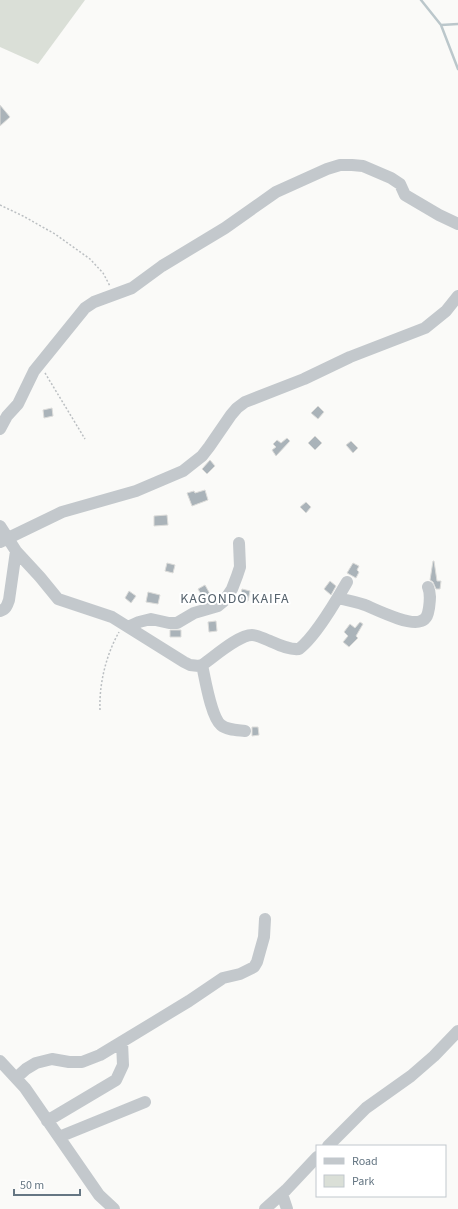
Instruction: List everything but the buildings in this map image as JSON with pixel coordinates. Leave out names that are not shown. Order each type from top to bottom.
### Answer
[{"type":"street","points":[[0,429],[3,418],[18,404],[34,371],[85,308],[94,302],[132,288],[162,266],[225,228],[276,192],[340,165],[363,166],[392,178],[400,184],[405,195],[439,216],[458,224]]},
{"type":"street","points":[[4,541],[62,512],[136,491],[183,471],[202,456],[231,415],[245,402],[304,380],[350,357],[425,328],[446,311],[458,296]]},
{"type":"street","points":[[0,526],[4,541],[16,551],[58,598],[112,617],[190,665],[202,665],[245,636],[258,636],[290,649],[299,649],[309,640],[338,598],[347,582]]},
{"type":"street","points":[[126,625],[151,619],[168,623],[178,623],[194,613],[218,606],[224,601],[232,589],[237,576],[240,567],[239,543]]},
{"type":"street","points":[[0,611],[4,610],[9,600],[16,551]]},
{"type":"street","points":[[338,598],[367,606],[411,622],[417,622],[422,621],[427,615],[430,598],[428,587]]},
{"type":"street","points":[[202,665],[213,711],[218,722],[222,726],[234,730],[245,731]]},
{"type":"street","points":[[16,1078],[36,1063],[52,1059],[69,1062],[82,1062],[100,1055],[189,1001],[223,978],[240,974],[254,967],[257,962],[264,937],[265,919]]},
{"type":"street","points":[[329,1145],[366,1108],[411,1076],[434,1056],[458,1031]]},
{"type":"street","points":[[47,1121],[116,1080],[123,1065],[122,1042]]},
{"type":"street","points":[[0,1061],[24,1088],[99,1195],[114,1209]]},
{"type":"street","points":[[59,1137],[145,1102]]},
{"type":"street","points":[[265,1209],[282,1194],[316,1158]]},
{"type":"street","points":[[282,1194],[287,1209]]},
{"type":"path","points":[[0,205],[55,234],[90,258],[103,273],[114,295]]},
{"type":"path","points":[[39,365],[51,381],[86,439]]},
{"type":"path","points":[[100,710],[106,665],[113,643],[126,625]]},
{"type":"green space","points":[[0,0],[85,0],[38,64],[0,47]]},
{"type":"waterway","points":[[421,0],[441,25],[458,24]]},
{"type":"waterway","points":[[441,25],[458,69]]},
{"type":"district","name":"KAGONDO KAIFA","points":[[235,599]]}]
